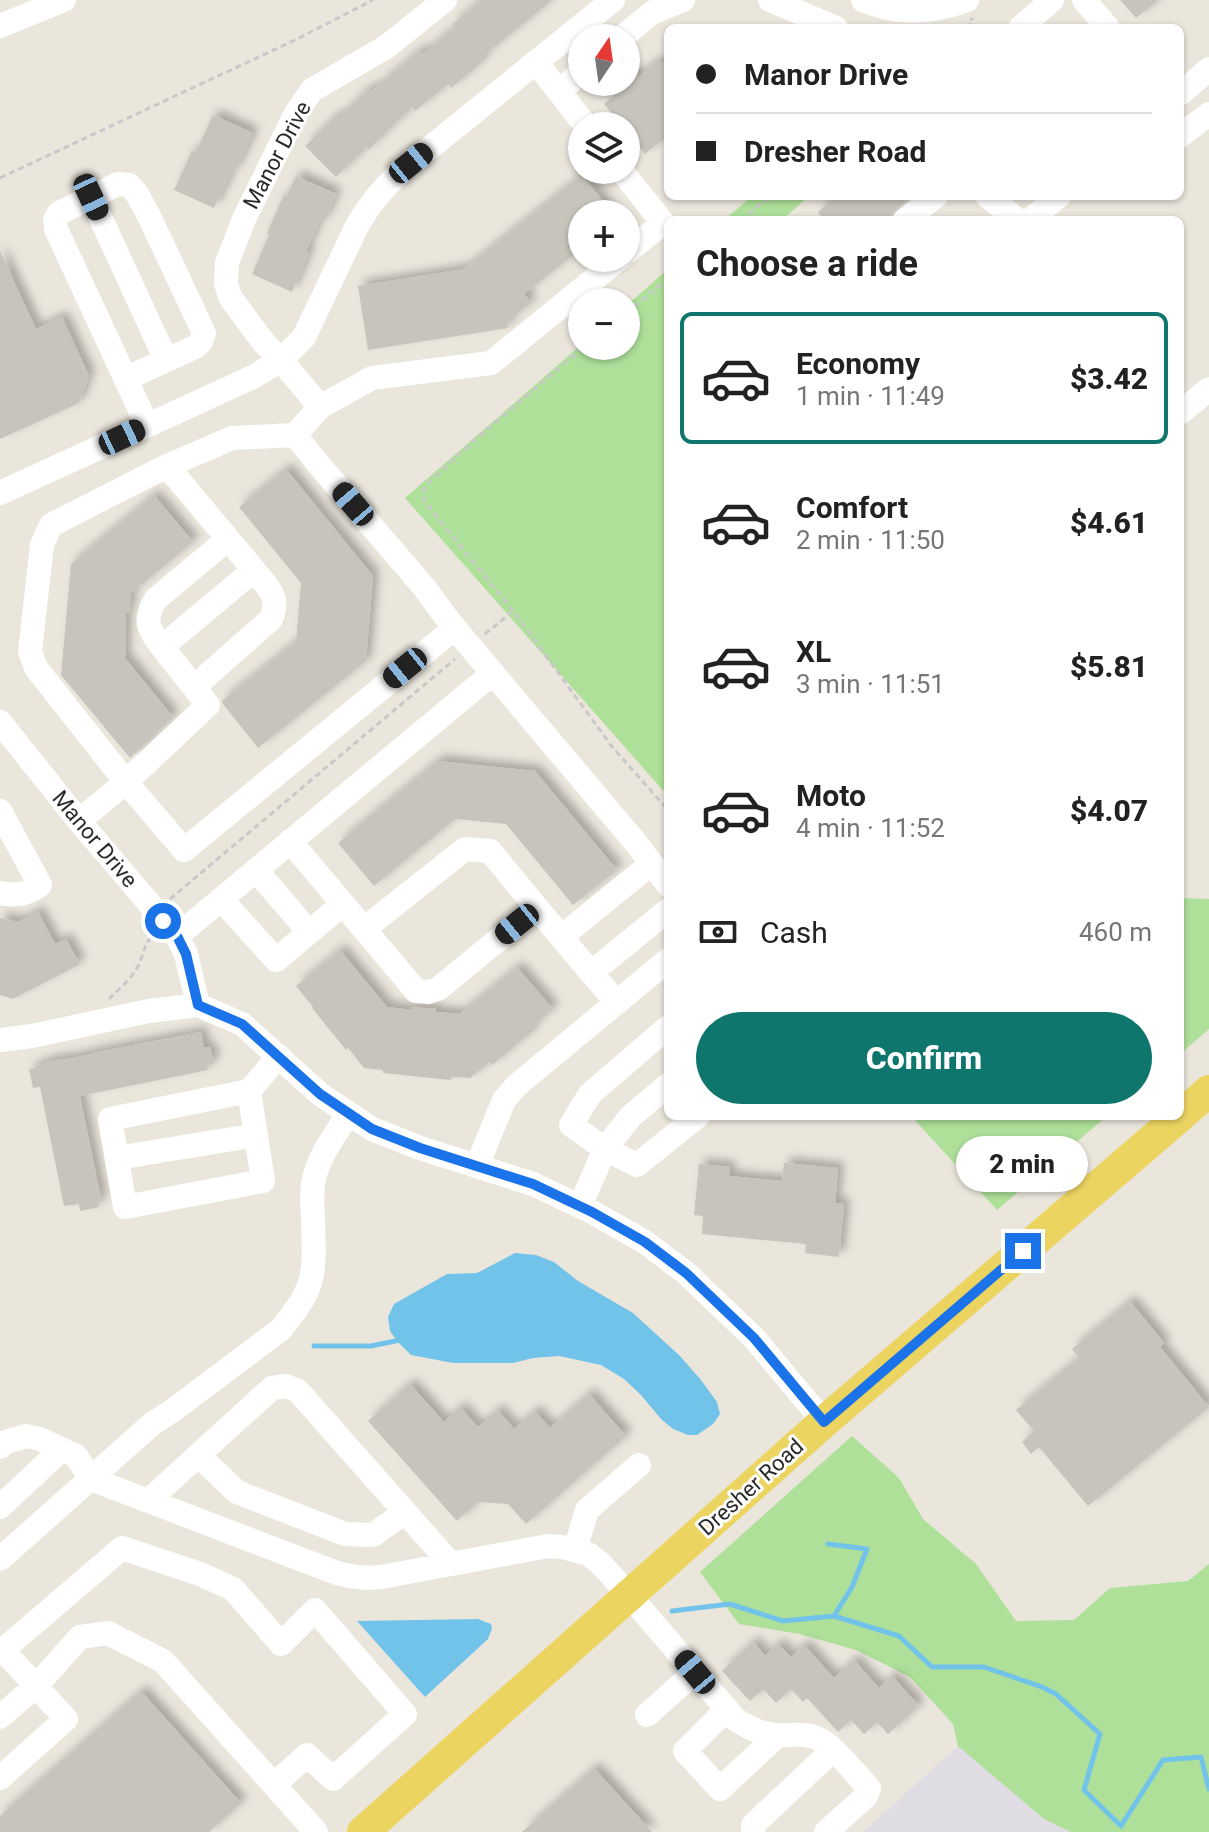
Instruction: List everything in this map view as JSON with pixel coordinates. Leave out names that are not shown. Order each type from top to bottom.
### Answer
[{"type":"main road","name":"Dresher Road","points":[[1184,1113],[1209,1091]]},
{"type":"main road","name":"Dresher Road","points":[[363,1832],[824,1422],[1175,1120]]},
{"type":"street","name":"Manor Drive","points":[[281,360],[243,317],[230,297],[226,283],[227,263],[244,219],[296,113],[312,90],[386,47],[445,0]]},
{"type":"street","points":[[0,493],[253,377],[281,360],[304,337],[364,213],[385,187],[613,0]]},
{"type":"street","points":[[638,24],[653,12],[683,0]]},
{"type":"street","points":[[770,0],[827,24]]},
{"type":"street","points":[[863,0],[898,13],[931,10],[967,0]]},
{"type":"street","points":[[1084,0],[1105,24]]},
{"type":"street","points":[[0,26],[51,3]]},
{"type":"street","points":[[536,62],[575,112]]},
{"type":"street","points":[[1184,91],[1209,69]]},
{"type":"street","points":[[559,92],[568,84]]},
{"type":"street","points":[[1184,133],[1209,114]]},
{"type":"street","points":[[125,379],[195,347],[204,333],[137,194],[129,185],[118,184],[59,213],[55,220],[56,229],[125,379],[147,425]]},
{"type":"street","points":[[632,184],[663,223],[640,242]]},
{"type":"street","points":[[91,197],[166,360]]},
{"type":"street","points":[[910,216],[931,200]]},
{"type":"street","points":[[992,200],[1013,216]]},
{"type":"street","points":[[1035,216],[1054,200]]},
{"type":"street","points":[[462,637],[184,850],[36,668],[30,651],[42,545],[51,525],[167,466],[232,438],[295,435],[320,407],[372,378],[491,363],[603,272]]},
{"type":"street","points":[[281,360],[320,407]]},
{"type":"street","points":[[1184,410],[1209,389]]},
{"type":"street","points":[[295,435],[664,880]]},
{"type":"street","points":[[167,466],[274,597],[275,610],[271,619],[194,687]]},
{"type":"street","points":[[79,821],[126,782],[208,705],[152,635],[150,609],[156,599],[228,539]]},
{"type":"street","points":[[162,647],[254,570]]},
{"type":"street","points":[[170,929],[221,899],[493,673]]},
{"type":"street","name":"Manor Drive","points":[[0,722],[170,929],[186,954],[198,1005]]},
{"type":"street","points":[[0,811],[40,885],[16,896],[0,893]]},
{"type":"street","points":[[290,841],[416,991],[438,989],[537,908]]},
{"type":"street","points":[[364,929],[465,849],[490,851],[617,1003]]},
{"type":"street","points":[[561,937],[651,864]]},
{"type":"street","points":[[256,870],[309,932]]},
{"type":"street","points":[[221,899],[276,960],[343,904]]},
{"type":"street","points":[[591,973],[664,913]]},
{"type":"street","points":[[477,1166],[504,1100],[516,1086],[664,963]]},
{"type":"street","points":[[0,1040],[149,1011],[198,1005],[242,1024],[320,1094],[372,1129],[420,1148],[533,1184],[645,1242],[686,1273],[754,1338],[824,1422]]},
{"type":"street","points":[[664,1030],[590,1094],[571,1125],[605,1149],[637,1165],[693,1120]]},
{"type":"street","points":[[249,1091],[263,1181],[125,1207],[110,1119],[249,1091],[279,1056]]},
{"type":"street","points":[[580,1206],[605,1149],[630,1117],[664,1088]]},
{"type":"street","points":[[0,1559],[152,1424],[280,1330],[294,1314],[313,1276],[314,1180],[321,1160],[348,1114]]},
{"type":"street","points":[[117,1158],[256,1135]]},
{"type":"street","points":[[148,1501],[272,1388],[286,1386],[298,1391],[451,1564]]},
{"type":"street","points":[[0,1447],[26,1436],[40,1439],[76,1456],[91,1479],[351,1577],[381,1577],[548,1546],[588,1554],[630,1596],[735,1719],[765,1734],[819,1738],[869,1788],[866,1796],[826,1832]]},
{"type":"street","points":[[0,1507],[62,1449]]},
{"type":"street","points":[[198,1455],[237,1492],[345,1534],[373,1535],[405,1512]]},
{"type":"street","points":[[575,1550],[587,1510],[639,1465]]},
{"type":"street","points":[[0,1778],[66,1719],[2,1651],[122,1548],[200,1574],[233,1589],[281,1644],[315,1610],[405,1714],[333,1779],[307,1755],[274,1785]]},
{"type":"street","points":[[0,1717],[36,1686],[80,1637],[108,1633],[163,1661],[316,1832]]},
{"type":"street","points":[[647,1715],[695,1672]]},
{"type":"street","points":[[727,1709],[685,1751],[720,1789],[777,1736]]},
{"type":"street","points":[[753,1832],[753,1825],[833,1750]]},
{"type":"path","points":[[0,178],[283,46],[373,0]]},
{"type":"path","points":[[746,216],[766,200]]},
{"type":"path","points":[[640,302],[664,282]]},
{"type":"path","points":[[569,360],[427,484],[422,498],[513,611],[613,748],[664,805]]},
{"type":"path","points":[[104,1004],[134,973],[144,946],[170,929],[170,899],[432,680],[462,637],[513,611]]},
{"type":"shaded area","points":[[958,1746],[1044,1819],[1071,1832],[863,1832]]},
{"type":"green space","points":[[747,200],[804,200],[786,216],[729,216]]},
{"type":"green space","points":[[664,273],[664,791],[405,498],[568,356],[568,360],[640,360],[640,294]]},
{"type":"green space","points":[[1184,898],[1209,899],[1209,1029],[1184,1051]]},
{"type":"green space","points":[[915,1120],[1102,1120],[997,1210]]},
{"type":"green space","points":[[852,1436],[899,1478],[923,1519],[976,1564],[1016,1621],[1074,1620],[1110,1588],[1188,1581],[1209,1564],[1209,1832],[1071,1832],[1044,1819],[958,1746],[953,1724],[910,1677],[856,1650],[799,1634],[739,1624],[700,1572]]},
{"type":"water","points":[[515,1253],[536,1255],[554,1262],[578,1281],[633,1313],[680,1356],[717,1402],[720,1414],[713,1424],[697,1435],[673,1429],[624,1379],[601,1365],[559,1356],[513,1363],[453,1363],[411,1355],[390,1331],[388,1317],[394,1304],[447,1274],[477,1273]]},
{"type":"water","points":[[478,1619],[491,1624],[488,1639],[425,1697],[357,1621]]},
{"type":"building","points":[[482,0],[552,0],[481,58],[483,61],[451,88],[448,84],[415,111],[412,107],[336,177],[305,146],[369,88],[372,91],[420,50],[423,54]]},
{"type":"building","points":[[1120,0],[1158,0],[1136,18]]},
{"type":"building","points":[[664,62],[664,138],[645,154],[640,148],[640,112],[611,112],[604,104],[614,96],[640,96],[640,75],[653,64]]},
{"type":"building","points":[[213,115],[253,133],[214,208],[174,190]]},
{"type":"building","points":[[296,176],[336,194],[306,251],[309,252],[292,292],[252,274],[284,195],[287,196]]},
{"type":"building","points":[[571,184],[589,184],[602,200],[568,200],[568,259],[524,294],[531,303],[507,322],[508,328],[368,350],[358,286],[464,269]]},
{"type":"building","points":[[832,200],[907,200],[891,216],[821,216],[818,212]]},
{"type":"building","points":[[0,251],[36,329],[62,317],[89,376],[79,403],[0,439]]},
{"type":"building","points":[[286,469],[373,576],[366,661],[258,748],[222,701],[296,642],[301,583],[239,507]]},
{"type":"building","points":[[154,495],[193,542],[131,593],[129,613],[126,613],[125,658],[173,717],[130,758],[61,675],[71,564]]},
{"type":"building","points":[[438,761],[535,771],[617,870],[573,905],[506,824],[455,819],[374,886],[338,843]]},
{"type":"building","points":[[38,912],[55,944],[66,939],[80,964],[13,999],[0,995],[0,918],[18,922]]},
{"type":"building","points":[[340,950],[387,1007],[436,1009],[436,1012],[460,1014],[517,967],[553,1009],[532,1027],[534,1030],[492,1065],[490,1062],[470,1078],[452,1077],[451,1080],[364,1068],[296,986]]},
{"type":"building","points":[[201,1032],[204,1048],[210,1047],[214,1064],[207,1065],[208,1070],[80,1096],[101,1199],[98,1200],[99,1207],[80,1211],[79,1204],[64,1206],[40,1087],[33,1088],[29,1069],[46,1062]]},
{"type":"building","points":[[784,1163],[838,1168],[835,1203],[844,1204],[839,1257],[805,1253],[806,1244],[702,1234],[703,1216],[694,1215],[699,1164],[730,1167],[729,1176],[782,1181]]},
{"type":"building","points":[[1130,1301],[1164,1343],[1160,1347],[1209,1407],[1088,1506],[1039,1447],[1031,1454],[1022,1442],[1034,1431],[1016,1410],[1079,1358],[1072,1349]]},
{"type":"building","points":[[410,1384],[444,1422],[460,1407],[478,1427],[498,1410],[514,1429],[535,1411],[550,1428],[589,1394],[626,1436],[526,1524],[508,1504],[478,1502],[457,1521],[368,1421]]},
{"type":"building","points":[[753,1642],[765,1656],[778,1644],[791,1657],[804,1645],[834,1678],[854,1660],[879,1688],[892,1676],[919,1706],[888,1734],[877,1722],[864,1734],[851,1720],[838,1732],[807,1698],[803,1702],[791,1689],[776,1703],[763,1689],[750,1701],[722,1671]]},
{"type":"building","points":[[141,1691],[241,1803],[209,1832],[0,1832],[0,1816]]},
{"type":"building","points":[[594,1768],[652,1832],[522,1832]]},
{"type":"waterway","points":[[314,1346],[371,1346],[400,1340]]},
{"type":"waterway","points":[[828,1544],[867,1549],[852,1587],[834,1616],[899,1636],[932,1667],[984,1667],[1042,1687],[1056,1694],[1100,1734],[1084,1790],[1121,1826],[1163,1760],[1201,1757],[1209,1789]]},
{"type":"waterway","points":[[672,1611],[730,1604],[783,1621],[834,1616]]},
{"type":"route","points":[[163,921],[177,936],[186,954],[198,1005],[242,1024],[320,1094],[372,1129],[420,1148],[533,1184],[645,1242],[686,1273],[754,1338],[824,1422],[1023,1251]]}]
